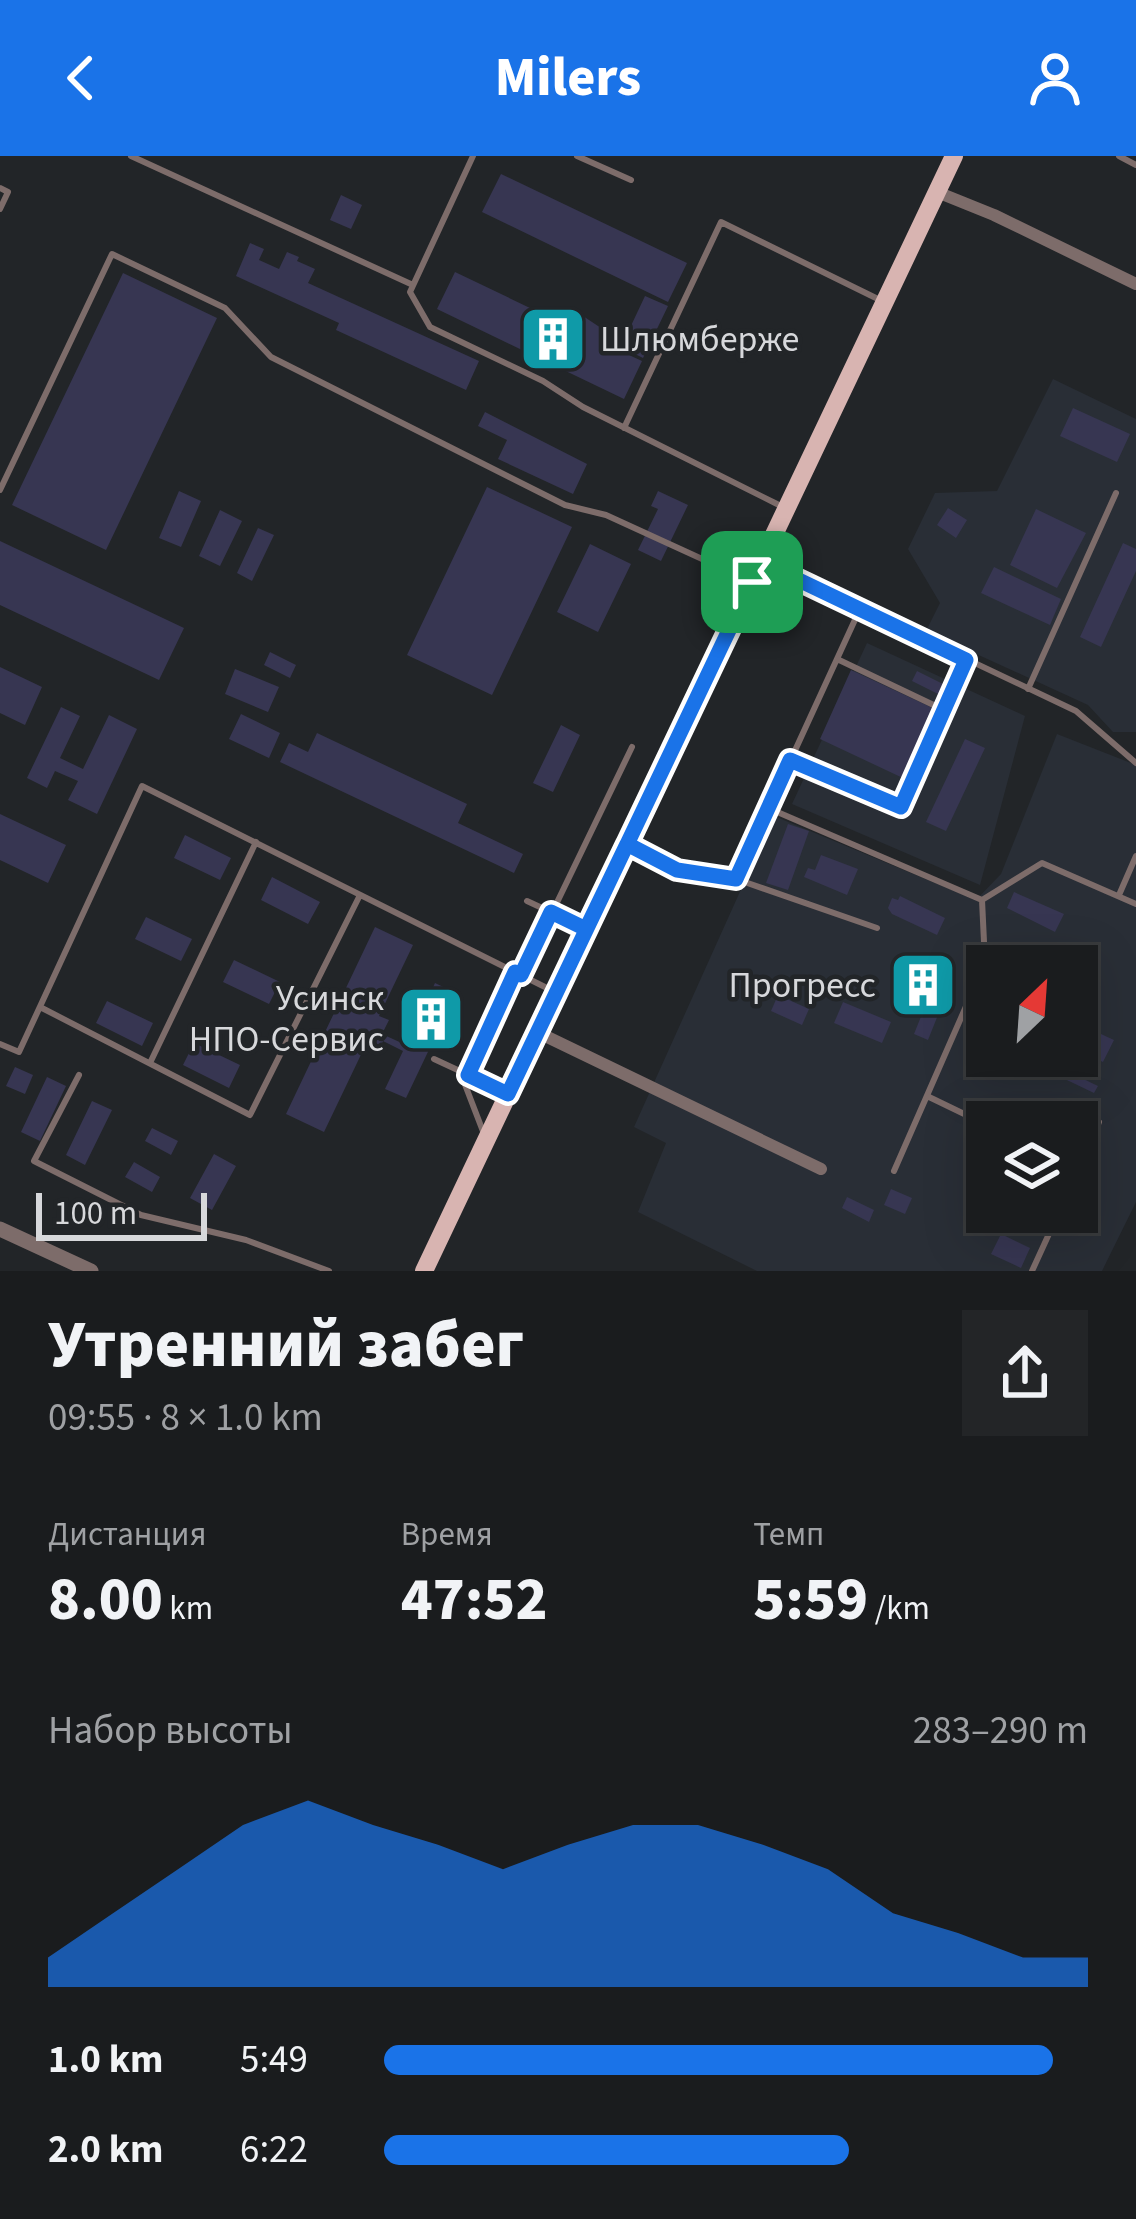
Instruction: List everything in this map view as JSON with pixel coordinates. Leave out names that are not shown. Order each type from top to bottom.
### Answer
[{"type":"main road","points":[[424,1271],[954,156]]},
{"type":"street","points":[[937,192],[1136,284]]},
{"type":"street","points":[[537,1032],[821,1169]]},
{"type":"street","points":[[0,1229],[91,1271]]},
{"type":"lane","points":[[131,156],[412,285]]},
{"type":"lane","points":[[472,156],[410,292],[430,328],[787,508]]},
{"type":"lane","points":[[577,156],[631,181]]},
{"type":"lane","points":[[1119,156],[1136,165]]},
{"type":"lane","points":[[0,188],[8,192],[0,208]]},
{"type":"lane","points":[[624,428],[721,222],[885,302]]},
{"type":"lane","points":[[0,490],[112,254],[225,308],[272,357],[566,505],[606,514],[752,582]]},
{"type":"lane","points":[[1028,688],[1116,493]]},
{"type":"lane","points":[[761,562],[1076,710],[1136,764]]},
{"type":"lane","points":[[736,879],[860,610]]},
{"type":"lane","points":[[837,659],[944,710]]},
{"type":"lane","points":[[790,760],[901,807],[966,660]]},
{"type":"lane","points":[[486,1139],[464,1082],[632,747]]},
{"type":"lane","points":[[0,1044],[19,1052],[142,786],[556,992]]},
{"type":"lane","points":[[768,808],[982,900]]},
{"type":"lane","points":[[150,1064],[256,842]]},
{"type":"lane","points":[[627,844],[677,870],[736,879],[878,928]]},
{"type":"lane","points":[[1119,895],[1136,856]]},
{"type":"lane","points":[[982,900],[1042,863],[1136,904]]},
{"type":"lane","points":[[40,1007],[250,1115],[360,895]]},
{"type":"lane","points":[[893,1172],[985,963],[982,900]]},
{"type":"lane","points":[[527,901],[586,929]]},
{"type":"lane","points":[[434,1059],[508,1094]]},
{"type":"lane","points":[[80,1075],[34,1161],[141,1215],[246,1240],[329,1271]]},
{"type":"lane","points":[[927,1096],[966,1115]]},
{"type":"lane","points":[[1032,1271],[1049,1233]]},
{"type":"shaded area","points":[[1053,379],[1136,419],[1136,732],[1113,732],[1088,705],[926,631],[940,603],[908,549],[935,493],[997,491]]},
{"type":"shaded area","points":[[867,643],[1025,716],[980,885],[792,804]]},
{"type":"shaded area","points":[[1057,734],[1136,765],[1136,1202],[1102,1271],[757,1271],[638,1212],[666,1143],[634,1127],[774,816],[976,900],[1001,874]]},
{"type":"building","points":[[501,174],[687,263],[668,302],[482,212]]},
{"type":"building","points":[[341,195],[362,205],[351,229],[330,220]]},
{"type":"building","points":[[250,243],[264,249],[259,260],[279,269],[287,252],[299,257],[297,261],[315,269],[308,283],[479,361],[466,390],[336,330],[339,323],[236,276]]},
{"type":"building","name":"Шлюмберже","points":[[455,272],[576,330],[583,316],[610,334],[605,344],[642,361],[624,399],[437,309]]},
{"type":"building","points":[[123,273],[217,318],[106,550],[12,505]]},
{"type":"building","points":[[645,296],[668,306],[643,358],[621,347]]},
{"type":"building","points":[[1073,408],[1130,434],[1117,462],[1060,436]]},
{"type":"building","points":[[485,412],[587,464],[573,494],[498,459],[507,440],[478,426]]},
{"type":"building","points":[[487,487],[572,527],[492,695],[407,655]]},
{"type":"building","points":[[179,491],[201,501],[181,547],[159,538]]},
{"type":"building","points":[[658,491],[688,505],[661,561],[638,550],[658,509],[651,506]]},
{"type":"building","points":[[948,508],[967,520],[956,538],[937,525]]},
{"type":"building","points":[[1036,509],[1086,533],[1057,588],[1010,565]]},
{"type":"building","points":[[220,510],[242,521],[220,566],[199,556]]},
{"type":"building","points":[[258,528],[274,535],[252,581],[237,573]]},
{"type":"building","points":[[0,541],[184,628],[159,680],[0,605]]},
{"type":"building","points":[[1123,543],[1136,549],[1136,571],[1101,647],[1080,637]]},
{"type":"building","points":[[590,544],[631,564],[598,632],[557,612]]},
{"type":"building","points":[[994,567],[1061,599],[1050,625],[981,593]]},
{"type":"building","points":[[270,652],[296,665],[290,678],[264,665]]},
{"type":"building","points":[[0,667],[42,687],[25,725],[0,713]]},
{"type":"building","points":[[235,669],[279,687],[268,712],[225,694]]},
{"type":"building","points":[[851,670],[937,710],[905,779],[820,739]]},
{"type":"building","points":[[917,671],[947,686],[942,696],[912,681]]},
{"type":"building","points":[[61,707],[80,716],[60,758],[83,769],[109,715],[137,729],[97,814],[68,800],[78,781],[55,771],[47,788],[27,778]]},
{"type":"building","points":[[241,714],[280,733],[269,758],[229,739]]},
{"type":"building","points":[[561,725],[580,735],[553,792],[533,783]]},
{"type":"building","points":[[317,733],[467,804],[458,823],[523,854],[514,873],[280,762],[289,743],[308,752]]},
{"type":"building","points":[[965,739],[985,748],[946,831],[926,822]]},
{"type":"building","points":[[0,814],[66,845],[48,883],[0,860]]},
{"type":"building","points":[[788,824],[809,831],[788,890],[766,883]]},
{"type":"building","points":[[185,835],[231,858],[220,880],[174,858]]},
{"type":"building","points":[[821,855],[858,869],[847,895],[804,877],[808,868],[815,870]]},
{"type":"building","points":[[272,877],[320,902],[308,924],[261,900]]},
{"type":"building","points":[[1014,892],[1064,914],[1055,932],[1007,908]]},
{"type":"building","points":[[900,896],[945,918],[937,935],[892,914],[888,908],[892,898]]},
{"type":"building","points":[[146,917],[192,939],[181,961],[135,939]]},
{"type":"building","points":[[375,927],[413,945],[379,1016],[389,1020],[382,1034],[406,1045],[435,983],[456,993],[406,1098],[385,1089],[403,1051],[368,1040],[324,1132],[286,1114]]},
{"type":"building","points":[[234,960],[280,982],[269,1004],[223,982]]},
{"type":"building","name":"Прогресс","points":[[922,961],[942,970],[924,1009],[905,1000]]},
{"type":"building","points":[[778,995],[809,1009],[802,1025],[771,1011]]},
{"type":"building","points":[[107,1001],[153,1023],[142,1046],[96,1023]]},
{"type":"building","points":[[843,1002],[891,1022],[882,1043],[834,1023]]},
{"type":"building","points":[[924,1009],[938,1015],[928,1040],[914,1034]]},
{"type":"building","points":[[1098,1033],[1114,1040],[1103,1062],[1098,1060]]},
{"type":"building","points":[[194,1043],[240,1065],[229,1088],[183,1065]]},
{"type":"building","points":[[15,1067],[33,1075],[25,1094],[6,1086]]},
{"type":"building","points":[[47,1077],[66,1086],[40,1141],[21,1132]]},
{"type":"building","points":[[1061,1077],[1079,1077],[1098,1086],[1094,1093]]},
{"type":"building","points":[[92,1101],[112,1110],[85,1165],[66,1155]]},
{"type":"building","points":[[152,1128],[178,1141],[171,1155],[145,1141]]},
{"type":"building","points":[[214,1154],[236,1166],[212,1210],[190,1198]]},
{"type":"building","points":[[134,1162],[160,1177],[152,1192],[125,1177]]},
{"type":"building","points":[[891,1189],[912,1198],[905,1214],[884,1205]]},
{"type":"building","points":[[847,1197],[874,1210],[869,1222],[842,1208]]},
{"type":"building","points":[[1001,1234],[1030,1248],[1021,1268],[991,1254]]},
{"type":"place","name":"Шлюмберже","points":[[553,339]]},
{"type":"place","name":"Прогресс","points":[[923,985]]},
{"type":"place","name":"Усинск НПО-Сервис","points":[[431,1019]]},
{"type":"route","points":[[752,582],[586,929],[508,1094],[468,1075],[515,972],[521,975],[551,912],[586,929],[627,844],[677,870],[736,879],[790,760],[901,807],[966,660],[761,562],[752,582]]}]
